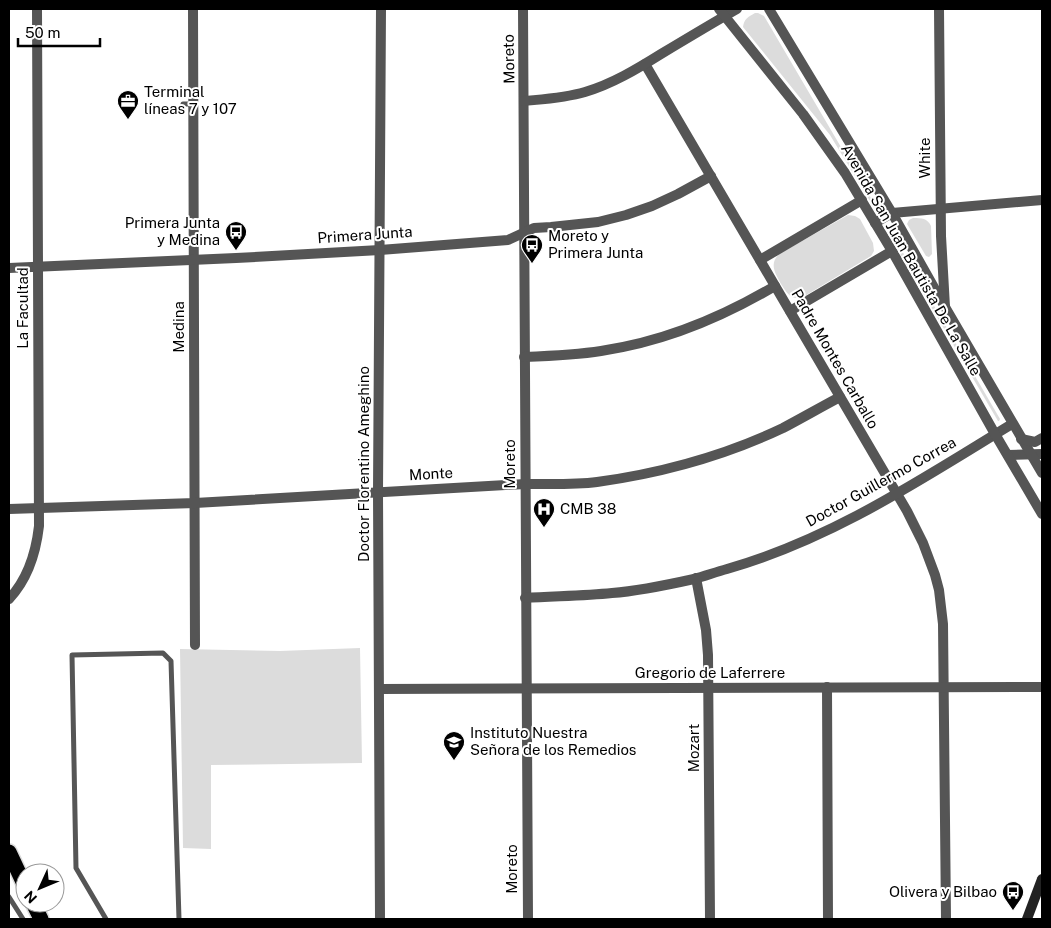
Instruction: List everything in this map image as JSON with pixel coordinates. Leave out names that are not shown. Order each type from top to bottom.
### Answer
[{"type":"highway","points":[[9,852],[15,865]]},
{"type":"main road","points":[[1027,919],[1042,879]]},
{"type":"street","name":"La Facultad","points":[[9,599],[21,583],[35,551],[38,537],[37,9]]},
{"type":"street","name":"Medina","points":[[193,9],[188,104],[193,260],[195,645]]},
{"type":"street","name":"Doctor Florentino Ameghino","points":[[380,919],[378,492],[381,9]]},
{"type":"street","name":"Moreto","points":[[523,9],[528,919]]},
{"type":"street","points":[[524,100],[550,99],[598,88],[645,64],[722,12],[736,9]]},
{"type":"street","name":"Avenida San Juan Bautista De La Salle","points":[[769,9],[892,213],[1042,474]]},
{"type":"street","name":"White","points":[[939,9],[941,236],[945,307]]},
{"type":"street","name":"Avenida San Juan Bautista De La Salle","points":[[722,12],[809,121],[862,200],[1042,514]]},
{"type":"street","name":"Padre Montes Carballo","points":[[645,64],[907,512],[923,543],[939,590],[943,624],[944,687]]},
{"type":"street","name":"Primera Junta","points":[[9,268],[380,250],[508,240],[534,228],[551,228],[598,222],[626,215],[652,206],[711,176]]},
{"type":"street","points":[[760,260],[862,200]]},
{"type":"street","points":[[875,222],[892,213],[1042,200]]},
{"type":"street","points":[[790,311],[892,251]]},
{"type":"street","points":[[524,357],[583,354],[671,335],[746,303],[775,286]]},
{"type":"street","name":"Monte","points":[[9,509],[195,503],[525,484],[596,482],[636,476],[717,455],[799,420],[840,397]]},
{"type":"street","name":"Doctor Guillermo Correa","points":[[525,598],[614,593],[696,578],[745,564],[803,542],[842,524],[896,494],[1012,424]]},
{"type":"street","points":[[1021,438],[1035,442],[1042,438]]},
{"type":"street","points":[[1008,455],[1042,454]]},
{"type":"street","name":"Mozart","points":[[696,578],[706,630],[710,919]]},
{"type":"street","points":[[827,687],[828,919]]},
{"type":"street","points":[[944,687],[946,919]]},
{"type":"street","name":"Gregorio de Laferrere","points":[[379,689],[1042,687]]},
{"type":"lane","points":[[106,919],[76,868],[72,655],[163,653],[171,661],[179,919]]},
{"type":"lane","points":[[9,897],[23,919]]},
{"type":"shaded area","points":[[755,13],[764,16],[875,205],[874,207],[830,135],[743,27],[747,18]]},
{"type":"shaded area","points":[[848,215],[860,219],[873,243],[874,251],[871,256],[803,297],[792,297],[785,290],[775,272],[774,261],[776,258],[779,254]]},
{"type":"shaded area","points":[[913,218],[924,219],[931,226],[932,254],[929,257],[926,256],[907,224]]},
{"type":"shaded area","points":[[891,232],[1000,419],[999,421],[888,233]]},
{"type":"shaded area","points":[[360,648],[362,763],[211,765],[211,849],[183,848],[180,649],[280,651]]},
{"type":"place","name":"Terminal líneas 7 y 107","points":[[128,120]]},
{"type":"place","name":"Primera Junta y Medina","points":[[236,251]]},
{"type":"place","name":"Moreto y Primera Junta","points":[[532,264]]},
{"type":"place","name":"CMB 38","points":[[544,528]]},
{"type":"place","name":"Instituto Nuestra Señora de los Remedios","points":[[454,761]]},
{"type":"place","name":"Olivera y Bilbao","points":[[1013,911]]}]
